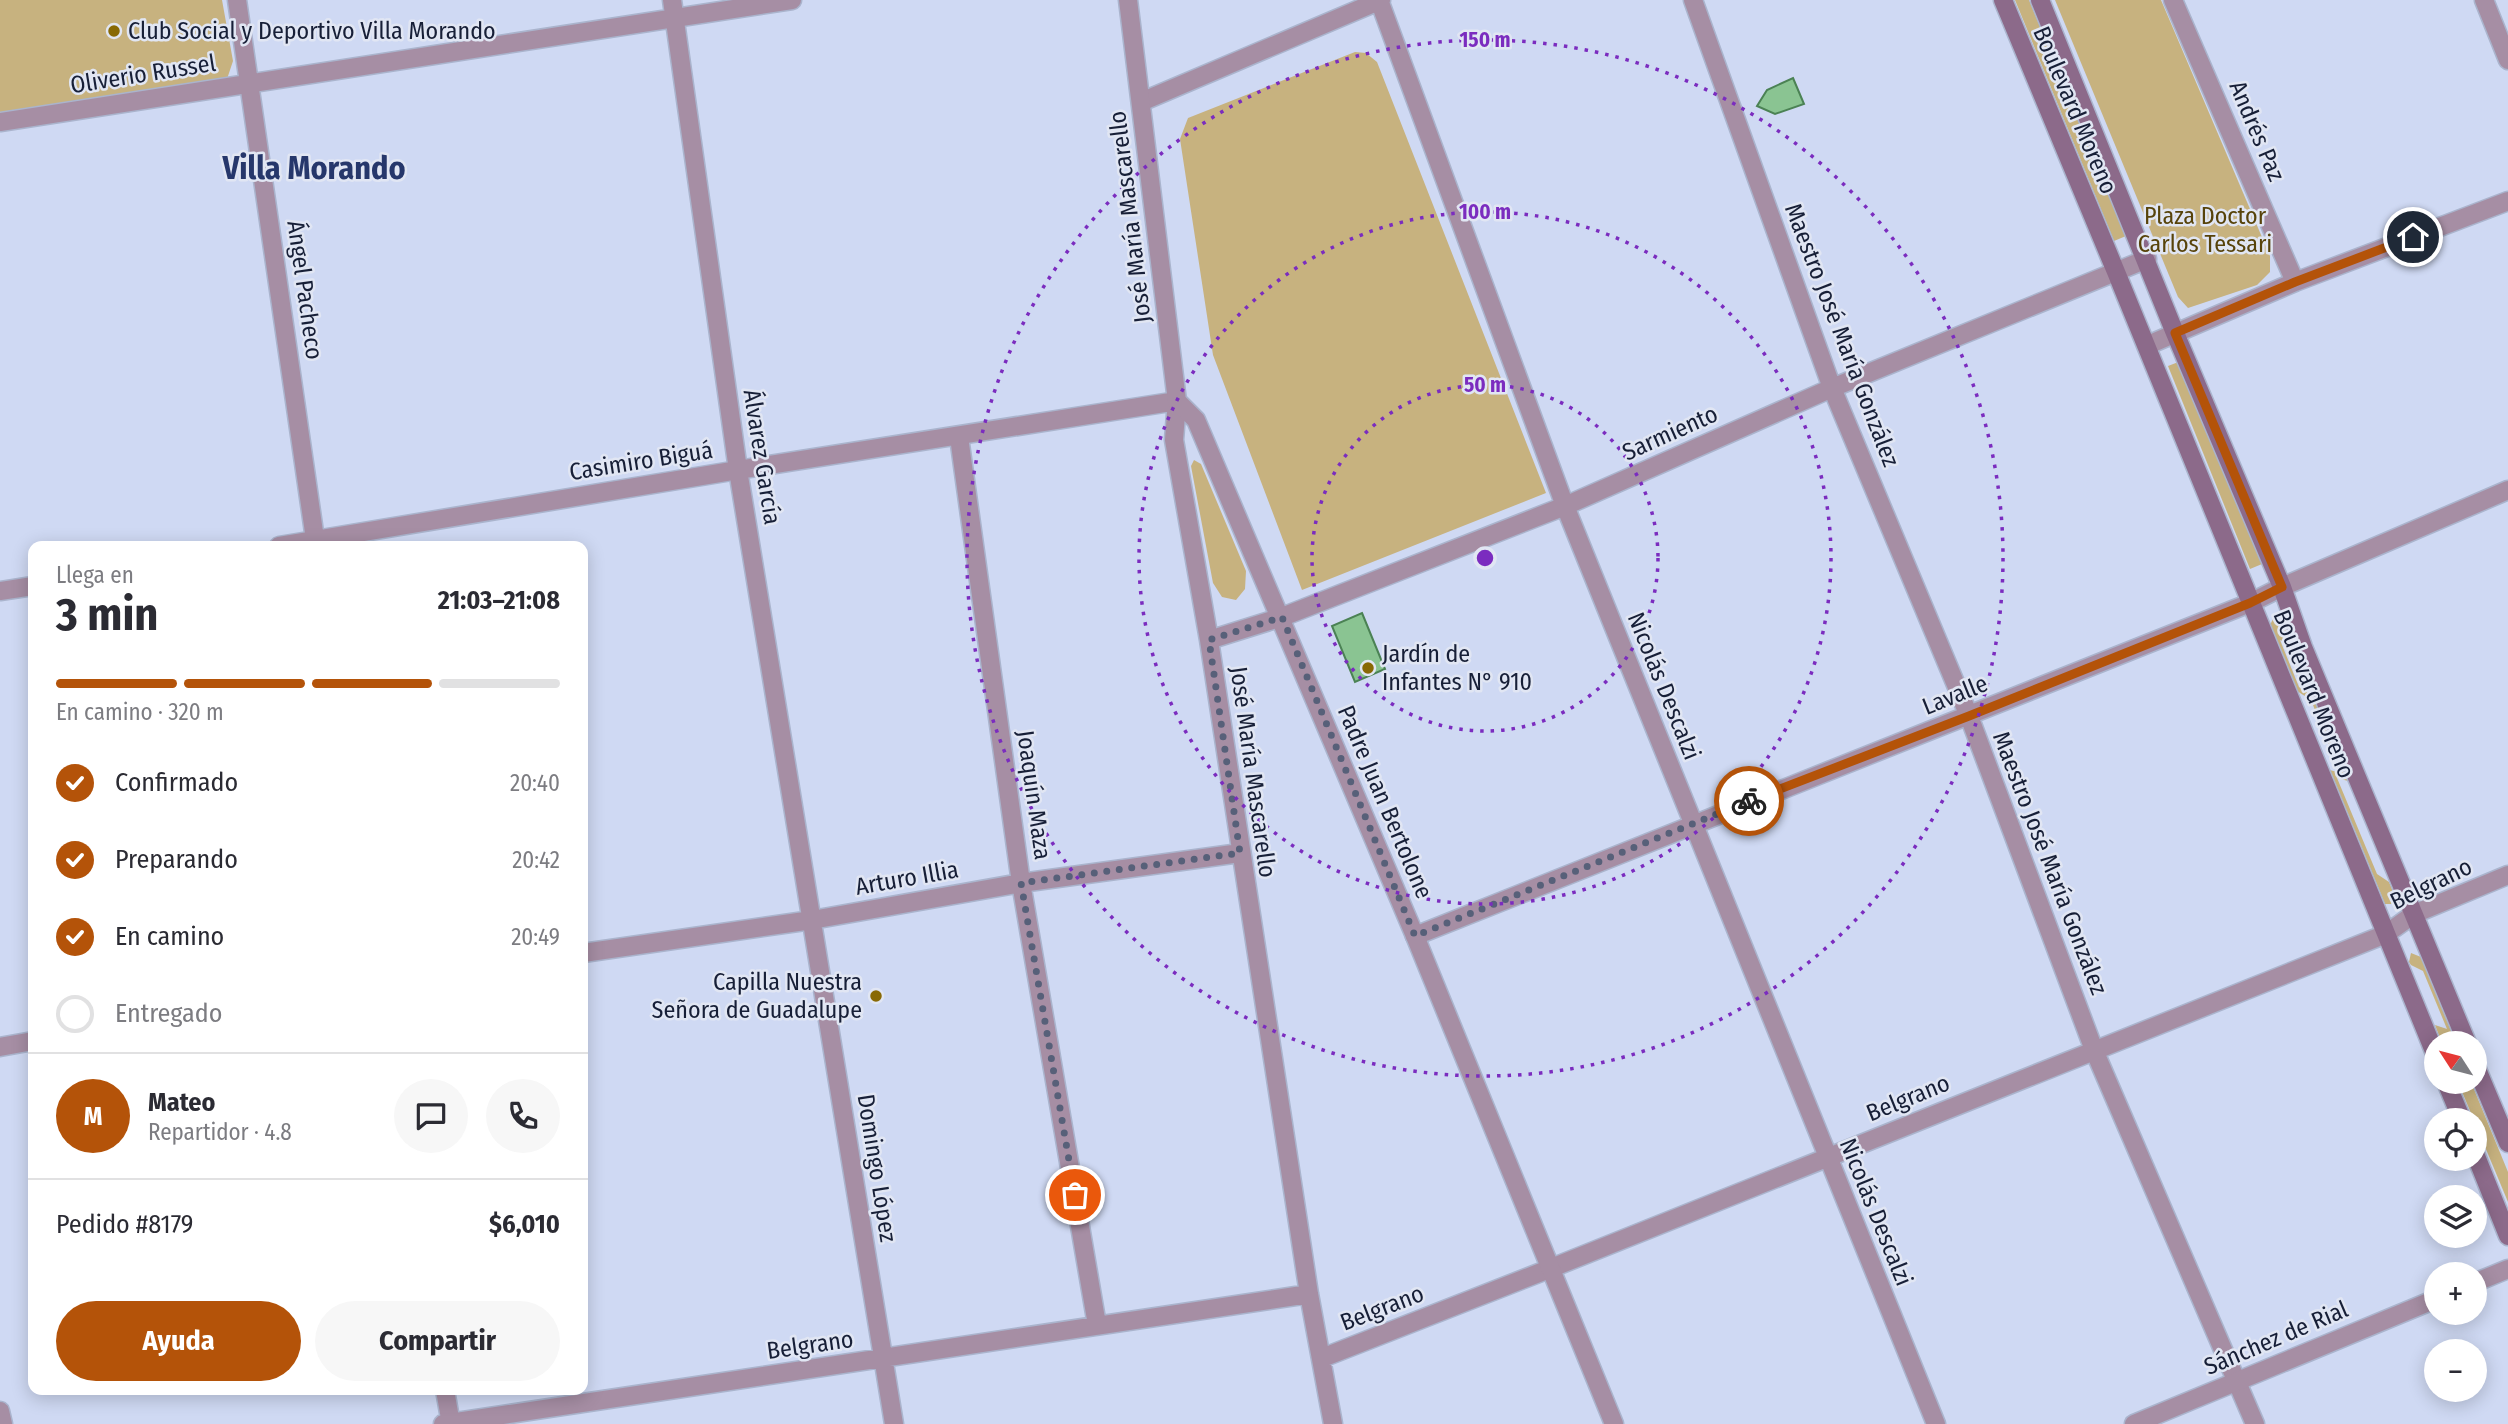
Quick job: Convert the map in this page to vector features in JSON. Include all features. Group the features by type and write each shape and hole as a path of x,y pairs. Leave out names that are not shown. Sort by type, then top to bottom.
{"main road":[{"name":"Boulevard Moreno","path":"2003,0 2148,345 2250,603 2426,1031"},
{"name":"Boulevard Moreno","path":"2040,0 2462,1031"},
{"path":"2487,1093 2508,1143"},
{"path":"2482,1171 2508,1236"}],"street":[{"name":"Ángel Pacheco","path":"237,0 315,541"},
{"name":"Álvarez García","path":"672,0 738,470 813,920"},
{"name":"Oliverio Russel","path":"0,122 792,0"},
{"name":"José María Mascarello","path":"1128,0 1177,401 1174,440 1209,640 1309,1294 1333,1424"},
{"path":"1141,102 1380,0"},
{"name":"Nicolás Descalzi","path":"1380,0 1565,506 1936,1424"},
{"name":"Maestro José María González","path":"1693,0 1832,388 1969,716 2094,1050 2255,1424"},
{"name":"Andrés Paz","path":"2173,0 2295,282"},
{"path":"2484,0 2508,60"},
{"path":"2148,345 2295,282 2508,201"},
{"name":"Sarmiento","path":"1209,640 1282,617 1565,506 1832,388 2147,259"},
{"name":"Casimiro Biguá","path":"327,541 738,470 1177,401"},
{"name":"Padre Juan Bertolone","path":"1177,401 1196,420 1282,617 1614,1424"},
{"name":"Joaquín Maza","path":"959,437 1021,883 1097,1325"},
{"name":"Lavalle","path":"1415,936 2250,603 2508,490"},
{"path":"0,591 28,587"},
{"name":"Arturo Illia","path":"588,952 813,920 1021,883 1240,853"},
{"name":"Belgrano","path":"1322,1357 2386,934 2414,914 2508,874"},
{"name":"Domingo López","path":"813,920 894,1424"},
{"path":"0,1047 28,1042"},
{"path":"2487,1278 2508,1269"},
{"name":"Belgrano","path":"448,1424 1309,1294"},
{"name":"Sánchez de Rial","path":"2134,1424 2424,1303"},
{"path":"445,1395 448,1424"},
{"path":"0,1411 3,1424"}],"green space":[{"name":"Club Social y Deportivo Villa Morando","path":"0,0 222,0 233,61 227,79 0,118"},
{"path":"2015,0 2029,0 2126,236 2114,241"},
{"name":"Plaza Doctor Carlos Tessari","path":"2055,0 2161,0 2270,256 2270,272 2257,285 2188,308 2178,297"},
{"path":"1355,52 1366,53 1377,62 1546,493 1302,590 1213,355 1180,139 1188,118"},
{"path":"2181,361 2262,564 2250,569 2168,366"},
{"path":"1194,460 1201,464 1246,571 1245,589 1236,600 1222,597 1213,583 1191,466"},
{"path":"2274,617 2282,620 2292,646 2280,640 2299,687 2313,696 2348,781 2337,778 2377,874 2389,882 2396,899 2391,904 2385,904 2330,770 2340,773 2311,700 2297,691 2270,625"},
{"path":"2411,953 2421,957 2451,1031 2437,1031 2435,1025 2447,1029 2423,971 2409,962"},
{"path":"2463,1094 2476,1094 2482,1108 2469,1108"},
{"path":"2487,1121 2508,1172 2508,1202 2487,1152"}],"building":[{"path":"1793,78 1804,104 1775,114 1757,106 1767,90"},
{"name":"Jardín de Infantes N° 910","path":"1362,613 1385,669 1355,682 1332,626"}],"way so far":[{"path":"1075,1195 1021,883 1240,853 1209,640 1282,617 1415,936 1749,801"}],"place":[{"name":"Club Social y Deportivo Villa Morando","path":"114,31"},
{"name":"Jardín de Infantes N° 910","path":"1368,668"},
{"name":"Capilla Nuestra Señora de Guadalupe","path":"876,996"}],"district":[{"name":"Villa Morando","path":"314,168"}],"route":[{"path":"1749,801 2020,696 2250,603 2282,587 2175,333 2295,282 2413,237"}]}
